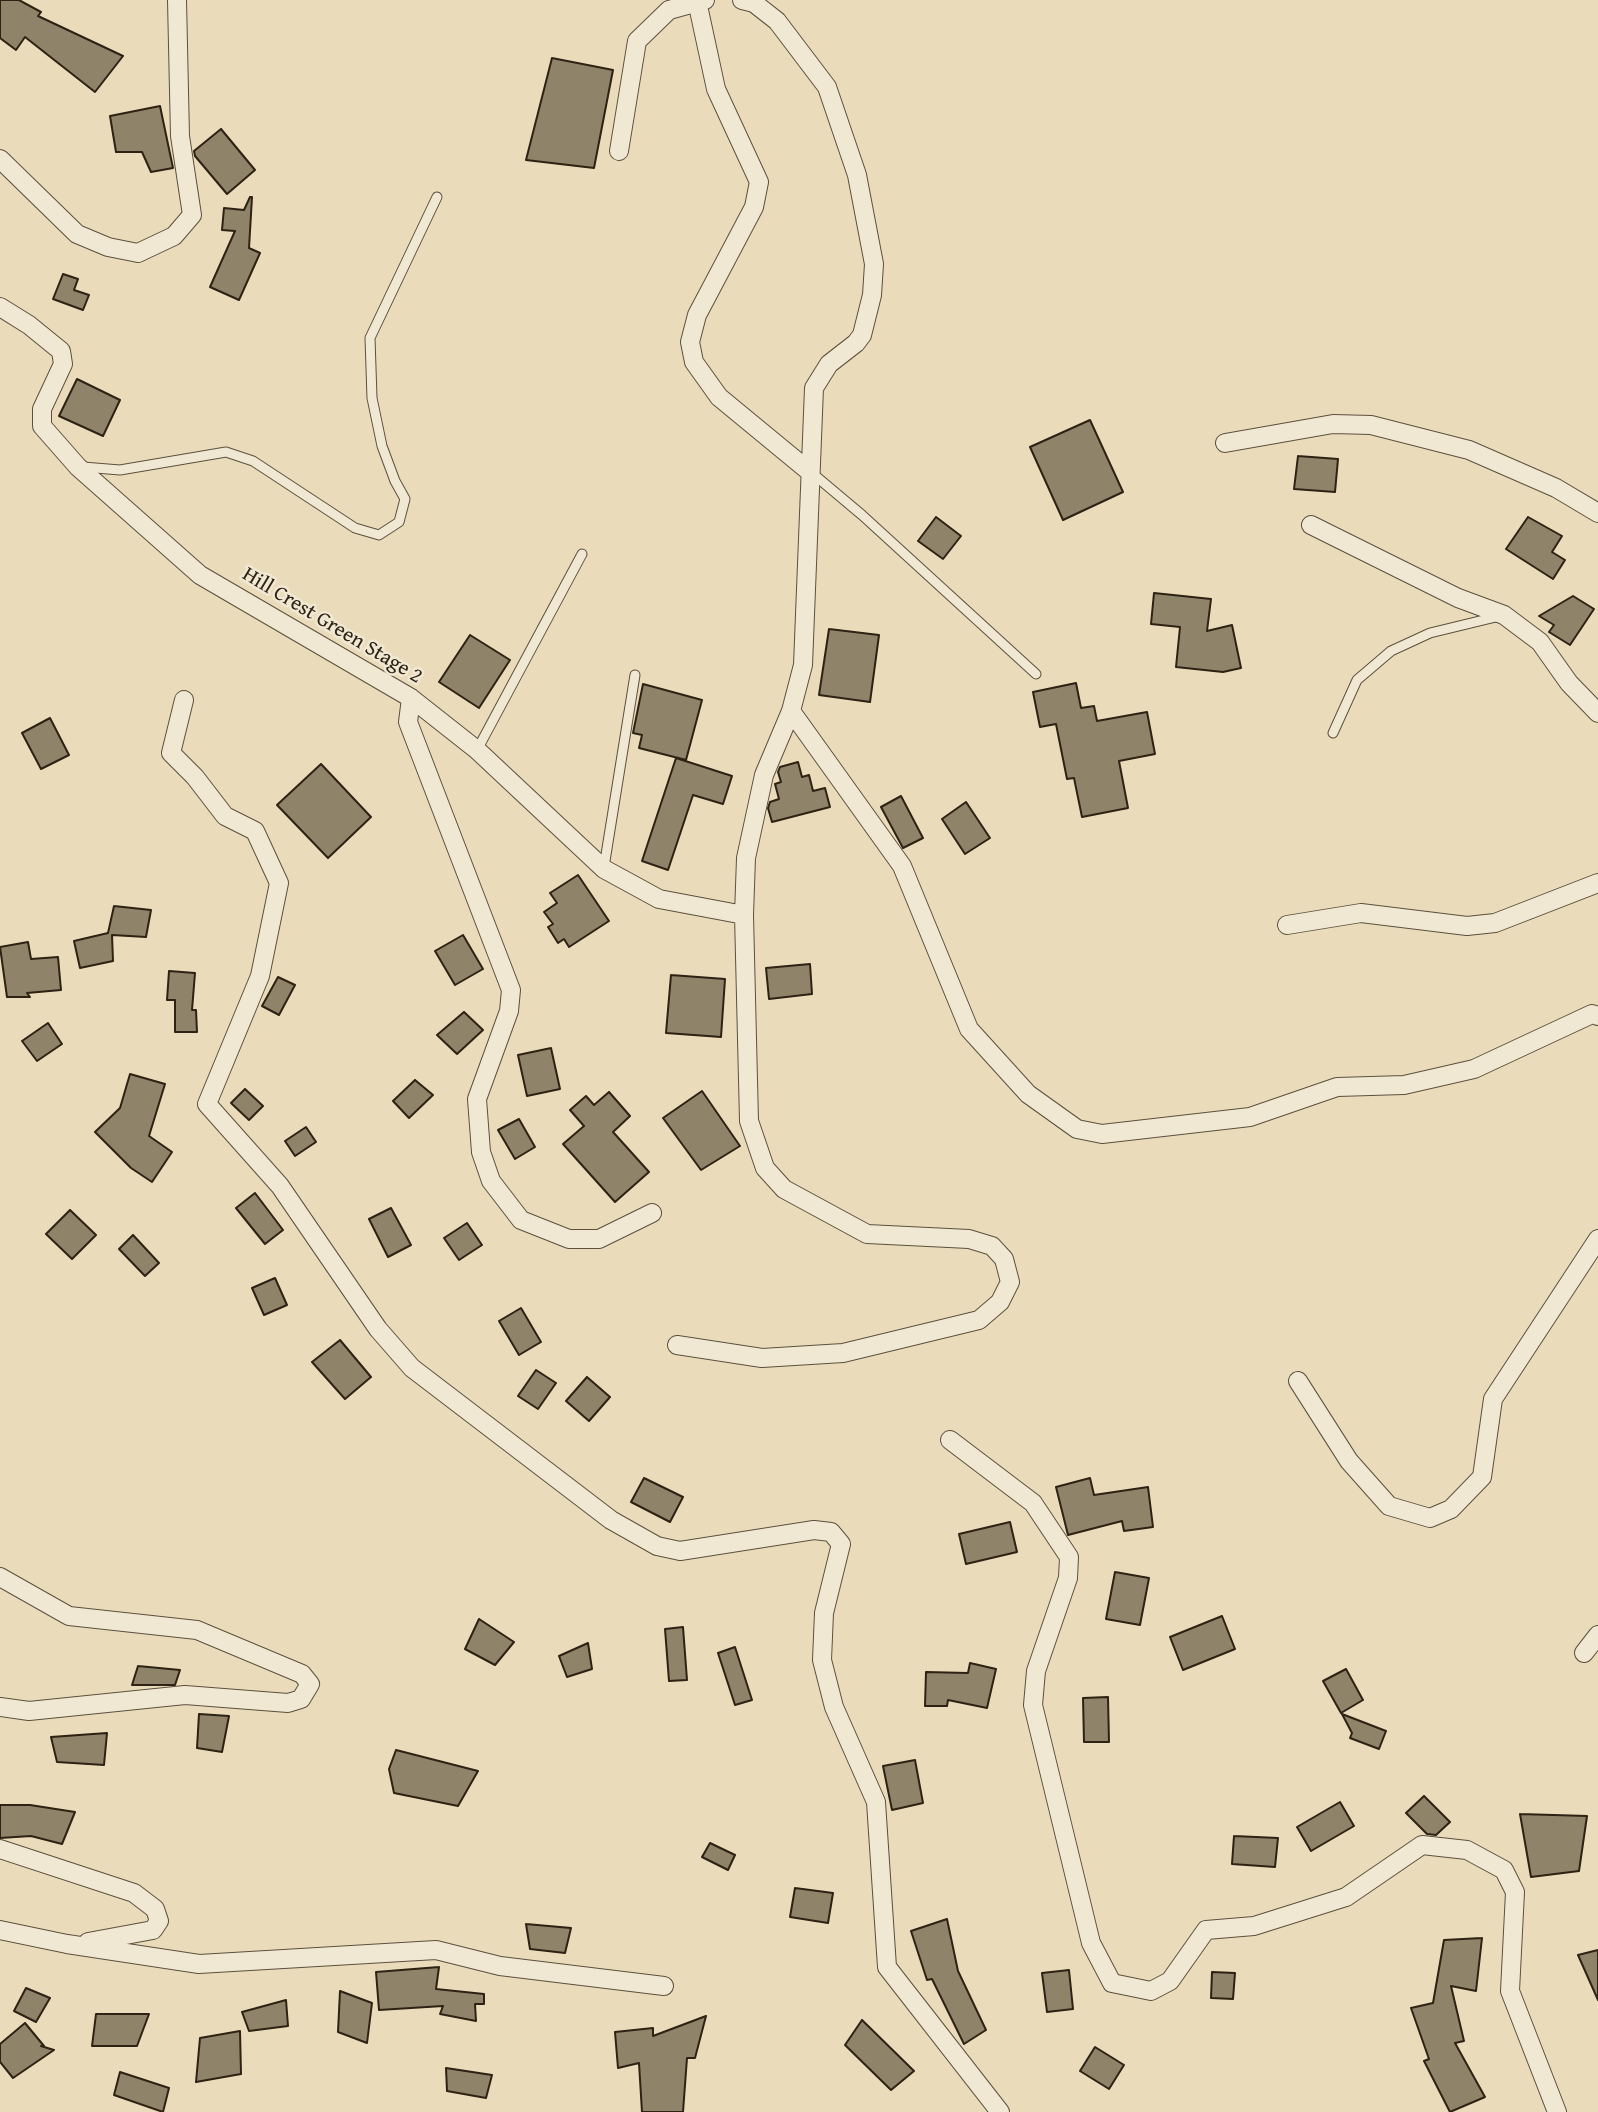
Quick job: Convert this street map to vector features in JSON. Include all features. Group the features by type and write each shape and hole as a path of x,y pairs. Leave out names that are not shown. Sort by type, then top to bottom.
{"street":[{"path":"0,159 77,234 108,247 138,253 174,236 192,215 180,136 177,0"},
{"path":"677,1345 762,1358 844,1353 979,1320 1000,1302 1010,1282 1004,1259 992,1247 969,1239 867,1234 784,1189 765,1168 749,1121 744,915 746,858 762,787 791,711 803,665 814,388 830,364 856,344 862,335 872,295 874,264 857,175 827,88 777,21 754,3 742,0"},
{"path":"620,151 637,41 668,10 701,1 716,89 759,182 754,207 697,315 690,342 694,362 719,397 810,472"},
{"name":"Hill Crest Green Stage 2","path":"0,307 29,325 61,351 63,364 42,410 42,426 78,467 200,575 411,698 477,750 604,869 660,900 744,915"},
{"path":"1225,443 1333,425 1371,425 1469,450 1556,488 1598,513"},
{"path":"1311,525 1458,598 1504,615 1540,642 1569,683 1598,713"},
{"path":"411,698 408,722 511,990 509,1012 477,1099 481,1152 491,1181 521,1220 569,1239 598,1239 652,1213"},
{"path":"184,700 170,753 195,776 225,816 255,831 279,883 260,976 207,1104 280,1186 378,1329 412,1368 611,1520 657,1546 680,1551 814,1530 831,1532 841,1544 824,1613 821,1660 834,1707 876,1802 887,1968 1000,2112"},
{"path":"791,711 902,866 969,1029 1028,1094 1077,1129 1102,1134 1250,1117 1337,1087 1404,1085 1474,1069 1592,1014 1598,1016"},
{"path":"1287,925 1361,913 1467,926 1495,922 1598,883"},
{"path":"1298,1381 1349,1461 1390,1506 1430,1518 1451,1509 1482,1477 1493,1398 1598,1239"},
{"path":"950,1440 1033,1503 1069,1557 1068,1577 1036,1671 1033,1705 1091,1943 1112,1983 1151,1991 1170,1981 1206,1930 1254,1926 1346,1897 1422,1845 1467,1850 1504,1870 1515,1892 1510,1991 1557,2112"},
{"path":"0,1577 69,1616 197,1630 302,1674 310,1684 301,1699 288,1703 185,1695 29,1711 0,1707"},
{"path":"1584,1653 1598,1635"},
{"path":"0,1849 134,1893 155,1909 159,1921 153,1930 67,1944"},
{"path":"0,1930 67,1944 199,1964 436,1950 500,1966 664,1986"}],"lane":[{"path":"78,467 120,470 226,452 253,461 355,528 379,535 400,522 405,499 382,446 372,398 370,338 437,197"},
{"path":"810,472 862,515 1036,674"},
{"path":"477,750 582,554"},
{"path":"1332,733 1357,680 1391,651 1430,633 1504,615"},
{"path":"604,869 635,675"}],"building":[{"path":"0,0 19,0 41,12 38,16 123,56 95,92 25,37 16,50 0,38"},
{"path":"552,58 613,70 594,168 526,160"},
{"path":"160,106 173,168 151,172 142,152 116,152 110,116"},
{"path":"221,129 255,170 227,194 195,156 194,151"},
{"path":"250,197 249,248 260,253 239,300 210,287 235,231 222,230 224,208 244,210"},
{"path":"63,274 78,279 74,290 89,295 83,310 53,299"},
{"path":"77,379 120,400 103,436 59,416"},
{"path":"1090,420 1123,492 1063,520 1030,447"},
{"path":"1298,456 1338,459 1335,492 1294,489"},
{"path":"936,517 961,536 943,559 918,541"},
{"path":"1528,517 1562,536 1552,552 1565,560 1553,579 1506,549"},
{"path":"1154,593 1211,599 1207,631 1232,625 1241,668 1223,672 1176,667 1180,627 1151,624"},
{"path":"1573,596 1594,609 1570,645 1549,632 1554,625 1539,616"},
{"path":"829,629 879,635 870,702 819,695"},
{"path":"470,635 510,660 479,708 439,682"},
{"path":"1076,683 1081,708 1094,706 1097,721 1147,712 1155,754 1119,761 1128,808 1082,817 1074,778 1067,779 1056,724 1040,727 1033,692"},
{"path":"643,684 702,700 686,760 639,748 642,735 633,733"},
{"path":"50,718 69,755 41,769 22,733"},
{"path":"676,758 732,776 723,804 693,795 668,870 642,861"},
{"path":"798,762 802,777 809,775 813,791 825,788 830,807 772,822 768,808 770,802 779,799 775,784 781,782 778,772 780,767"},
{"path":"321,764 371,817 328,858 277,805"},
{"path":"901,796 923,838 903,848 881,807"},
{"path":"966,802 990,838 965,854 942,819"},
{"path":"578,875 609,921 569,947 564,939 558,943 548,927 553,924 544,912 557,903 550,893"},
{"path":"114,906 151,910 146,937 112,935 113,961 80,968 74,941 108,933"},
{"path":"463,935 483,969 455,985 435,951"},
{"path":"28,942 31,959 58,957 61,990 27,993 30,997 7,997 0,947"},
{"path":"810,964 812,994 769,999 766,968"},
{"path":"169,971 195,973 192,1010 196,1010 197,1032 175,1032 175,1000 167,1000"},
{"path":"671,975 725,979 721,1037 666,1033"},
{"path":"278,977 295,985 279,1015 262,1006"},
{"path":"464,1012 483,1030 457,1054 437,1035"},
{"path":"48,1023 62,1044 37,1061 22,1041"},
{"path":"551,1048 560,1089 527,1096 518,1055"},
{"path":"130,1074 165,1084 149,1136 172,1152 152,1182 131,1168 95,1132 120,1108"},
{"path":"415,1080 433,1095 409,1118 393,1101"},
{"path":"245,1089 263,1106 249,1120 231,1103"},
{"path":"702,1091 740,1146 701,1170 663,1118"},
{"path":"609,1092 630,1116 613,1132 649,1172 615,1202 563,1144 584,1126 570,1110 586,1096 594,1105"},
{"path":"519,1119 535,1147 515,1159 498,1130"},
{"path":"306,1127 316,1142 295,1156 285,1141"},
{"path":"255,1193 283,1230 265,1244 236,1208"},
{"path":"391,1208 411,1245 388,1257 369,1219"},
{"path":"70,1210 96,1235 72,1259 46,1234"},
{"path":"467,1223 482,1245 459,1260 444,1238"},
{"path":"133,1235 159,1263 145,1276 119,1249"},
{"path":"275,1278 287,1305 264,1315 252,1288"},
{"path":"521,1308 541,1342 519,1355 499,1321"},
{"path":"340,1340 371,1377 345,1399 312,1362"},
{"path":"536,1370 556,1383 538,1409 518,1396"},
{"path":"587,1377 610,1397 589,1421 566,1401"},
{"path":"644,1478 683,1497 670,1522 631,1502"},
{"path":"1090,1478 1094,1495 1148,1487 1153,1527 1124,1531 1122,1521 1068,1535 1056,1487"},
{"path":"1010,1522 1017,1552 966,1564 959,1534"},
{"path":"1115,1572 1149,1578 1140,1625 1106,1619"},
{"path":"1222,1616 1235,1649 1183,1670 1170,1637"},
{"path":"479,1619 514,1642 495,1665 465,1649"},
{"path":"683,1627 687,1680 669,1681 665,1629"},
{"path":"588,1643 592,1669 567,1677 559,1656"},
{"path":"735,1647 752,1700 735,1705 718,1653"},
{"path":"970,1663 996,1669 987,1708 948,1700 947,1706 925,1706 926,1672 968,1673"},
{"path":"138,1666 180,1670 175,1685 132,1685"},
{"path":"1346,1669 1363,1700 1341,1713 1323,1681"},
{"path":"1108,1697 1109,1742 1084,1742 1083,1698"},
{"path":"199,1714 229,1716 222,1752 197,1748"},
{"path":"1342,1714 1386,1731 1379,1749 1350,1738 1352,1733"},
{"path":"107,1733 104,1765 57,1762 51,1737"},
{"path":"396,1750 478,1771 458,1806 394,1793 389,1769"},
{"path":"915,1760 923,1803 892,1810 883,1766"},
{"path":"1424,1796 1450,1822 1436,1835 1427,1834 1406,1813"},
{"path":"1340,1802 1354,1826 1311,1851 1297,1827"},
{"path":"0,1805 30,1805 75,1812 62,1844 31,1836 0,1838"},
{"path":"1520,1814 1587,1816 1579,1871 1531,1877"},
{"path":"1234,1836 1278,1838 1275,1867 1232,1864"},
{"path":"710,1843 735,1855 728,1870 702,1857"},
{"path":"795,1888 833,1893 828,1923 790,1917"},
{"path":"947,1919 958,1971 986,2030 964,2044 932,1979 927,1980 911,1931"},
{"path":"526,1924 571,1928 565,1953 530,1949"},
{"path":"1482,1938 1476,1991 1451,1986 1464,2041 1455,2043 1485,2097 1450,2112 1424,2061 1429,2059 1411,2008 1433,2003 1444,1940"},
{"path":"1598,1950 1598,2000 1578,1955"},
{"path":"439,1967 436,1989 484,1994 484,2004 475,2004 476,2021 440,2014 443,2006 379,2010 376,1972"},
{"path":"1069,1970 1073,2009 1047,2012 1042,1973"},
{"path":"1212,1972 1235,1973 1233,1999 1211,1998"},
{"path":"26,1988 50,1998 36,2022 14,2011"},
{"path":"340,1991 372,2003 367,2043 338,2032"},
{"path":"286,2000 288,2026 249,2031 242,2012"},
{"path":"96,2014 149,2014 137,2046 92,2046"},
{"path":"706,2016 695,2058 687,2058 683,2112 642,2112 639,2063 618,2068 615,2032 653,2028 653,2036"},
{"path":"862,2020 914,2071 891,2090 845,2045"},
{"path":"25,2023 44,2046 41,2046 54,2050 13,2078 0,2062 0,2044"},
{"path":"240,2031 241,2074 196,2082 200,2038"},
{"path":"1095,2047 1124,2065 1109,2089 1080,2071"},
{"path":"446,2068 492,2075 486,2098 447,2091"},
{"path":"120,2072 169,2088 163,2112 114,2095"}]}
